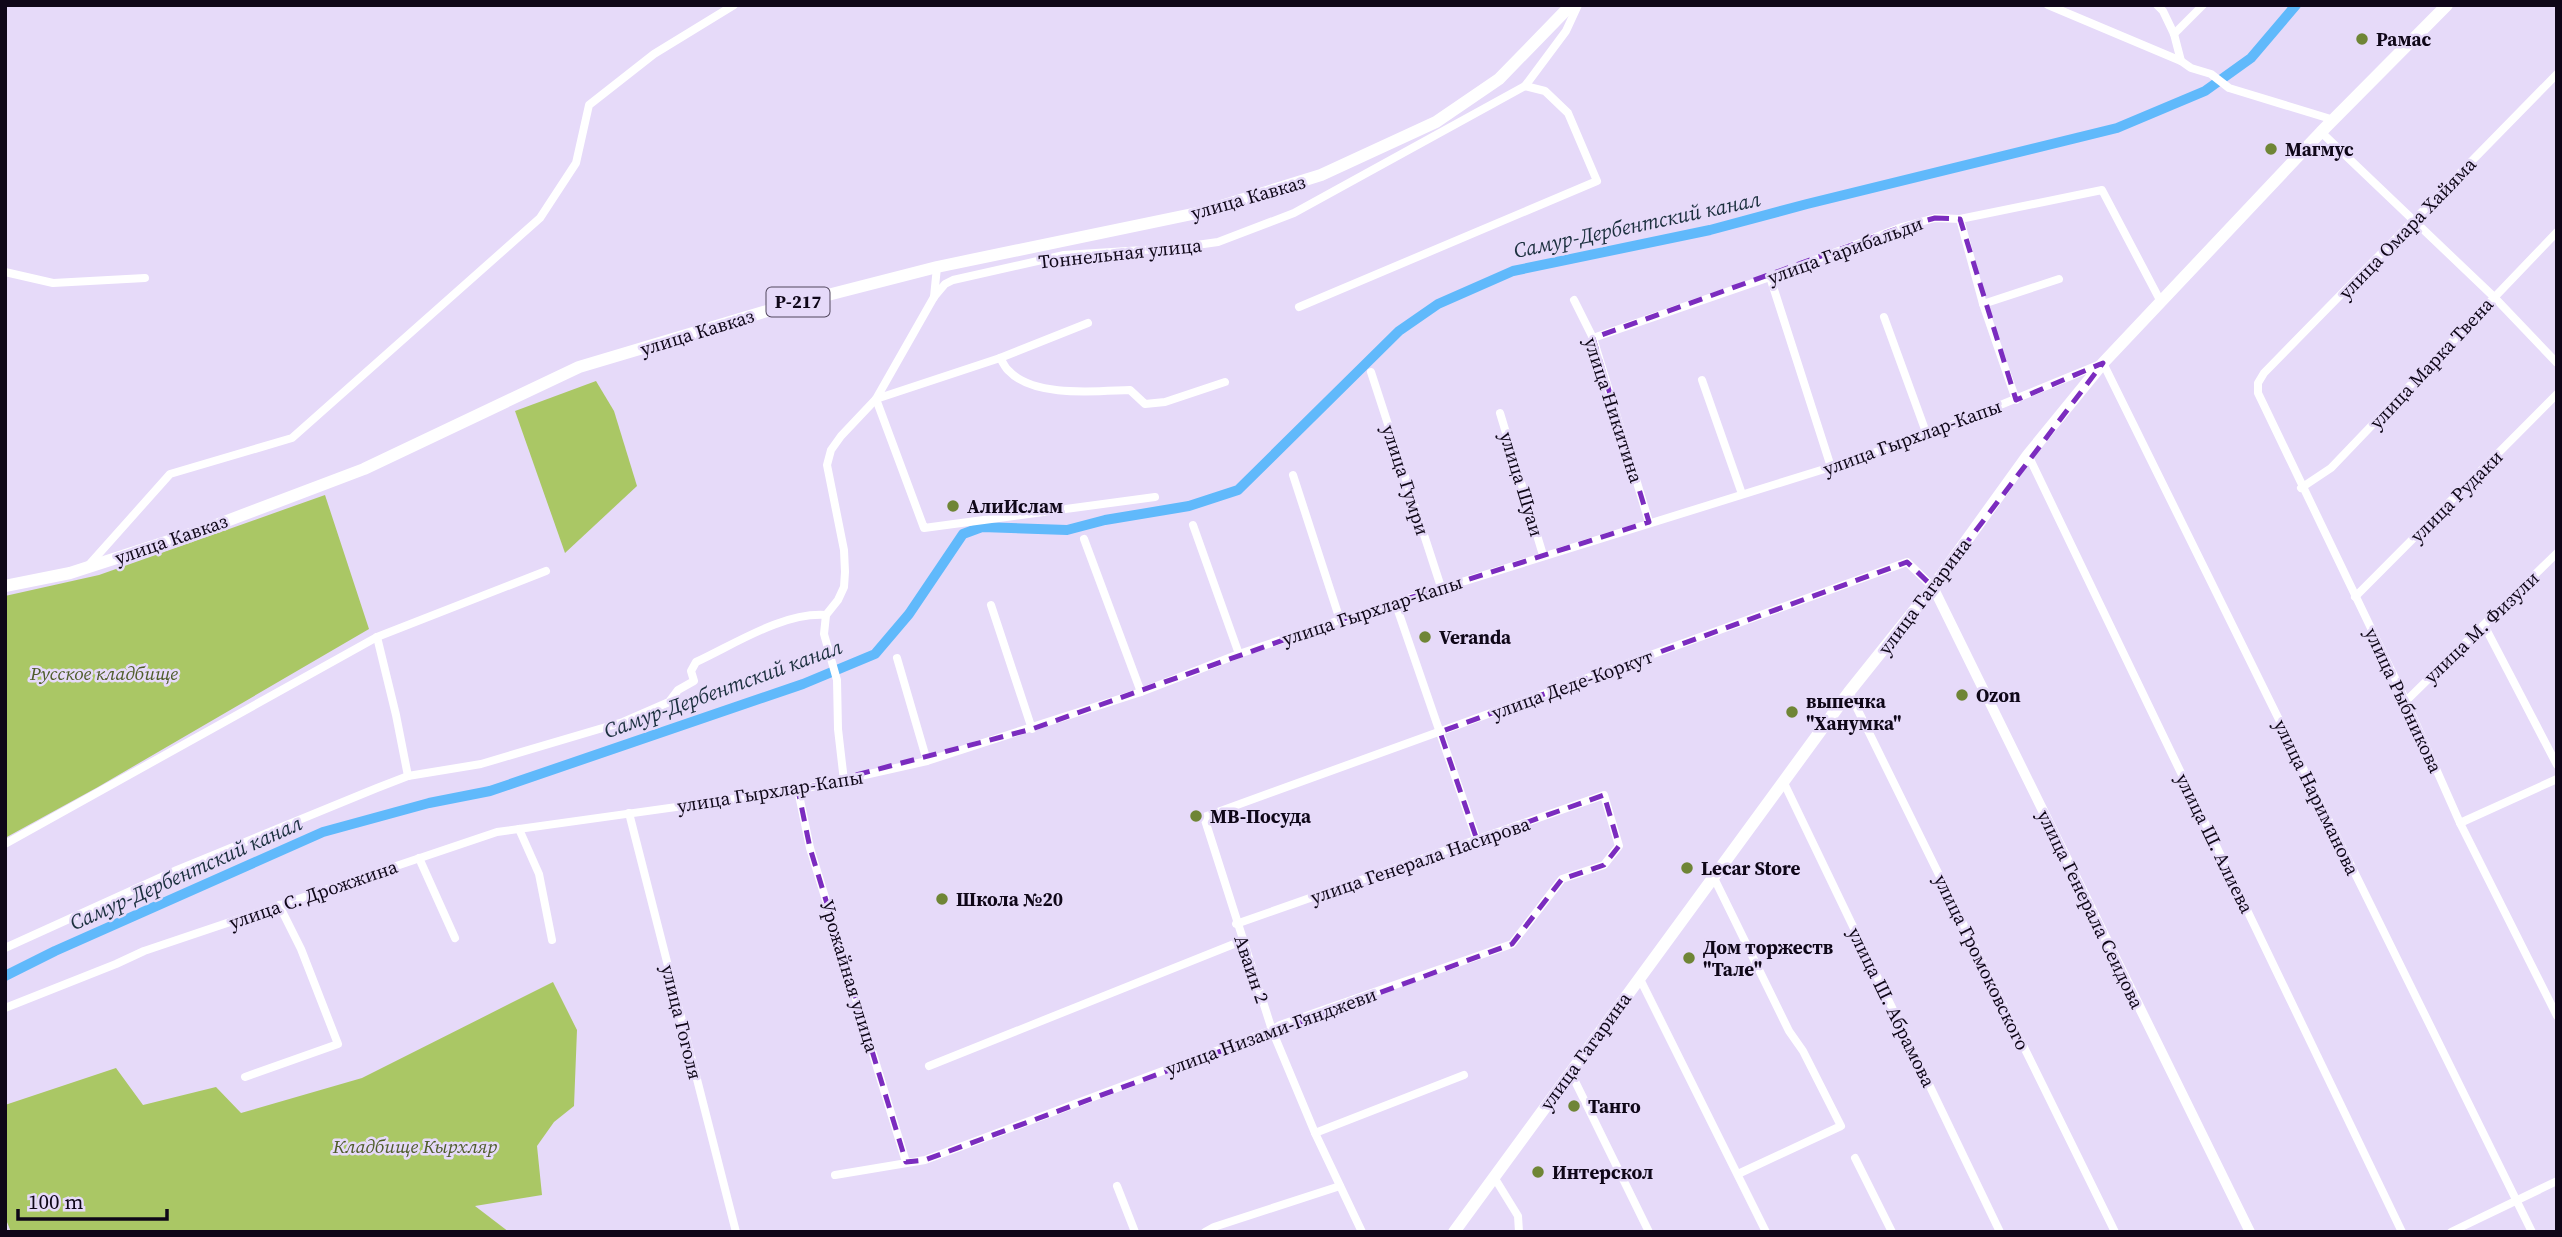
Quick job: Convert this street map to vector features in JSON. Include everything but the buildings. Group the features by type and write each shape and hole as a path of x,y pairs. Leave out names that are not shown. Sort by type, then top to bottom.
{"main road":[{"name":"улица Кавказ","path":"5,586 86,568 203,530 364,469 579,368 777,307 936,267 1202,212 1321,176 1436,122 1499,79 1571,5"},
{"name":"улица Гагарина","path":"1454,1232 1639,976 1849,692 1933,587 2028,455 2104,363 2321,132 2447,5"}],"street":[{"path":"86,568 170,474 292,438 540,218 576,163 589,106 654,54 734,5"},
{"path":"1299,307 1597,181 1568,113 1545,90 1525,86 1566,31 1578,5"},
{"path":"2048,5 2181,61 2191,68 2211,74 2229,88 2334,120"},
{"path":"2157,5 2163,11 2174,34 2181,61"},
{"path":"2174,34 2203,5"},
{"name":"улица Омара Хайяма","path":"2258,383 2264,373 2557,74"},
{"name":"Тоннельная улица","path":"876,399 934,297 945,284 953,280 1064,255 1175,248 1219,242 1294,212 1525,86"},
{"path":"2321,132 2494,296 2557,363"},
{"name":"улица Гарибальди","path":"1592,338 1770,277 1902,227 1935,218 1960,219 2102,190 2161,302"},
{"path":"1960,219 1983,304 2015,400"},
{"name":"улица Марка Твена","path":"2301,488 2332,468 2557,232"},
{"path":"934,297 936,267"},
{"path":"5,272 53,283 145,278"},
{"path":"1770,277 1831,467"},
{"path":"1983,304 2059,279"},
{"name":"улица Никитина","path":"1574,300 1592,338 1649,522"},
{"path":"1884,317 1927,435"},
{"path":"844,781 836,680 824,634 826,615 844,587 845,572 844,550 827,465 831,450 876,399 1000,358 1088,323"},
{"path":"1000,358 1010,373 1040,388 1075,392 1130,390 1145,404 1165,402 1225,382"},
{"name":"улица Гырхлар-Капы","path":"629,813 798,790 844,781 927,761 1032,729 1340,620 1927,435 2104,363"},
{"name":"улица Нариманова","path":"2104,363 2532,1232"},
{"name":"улица Гумри","path":"1371,372 1441,587"},
{"path":"1702,380 1742,494"},
{"name":"улица Рыбникова","path":"2258,383 2258,393 2301,488 2406,701 2460,823 2557,1016"},
{"name":"улица Рудаки","path":"2355,597 2557,394"},
{"path":"876,399 924,528 1155,497"},
{"name":"улица Шуаи","path":"1500,413 1543,555"},
{"name":"улица Ш. Алиева","path":"2028,455 2402,1232"},
{"path":"1293,475 1340,620"},
{"path":"1193,525 1239,654"},
{"path":"1084,539 1141,692"},
{"name":"улица М. Физули","path":"2406,701 2557,554"},
{"name":"улица Деде-Коркут","path":"1204,817 1907,562 1933,587"},
{"path":"5,844 377,637 546,572"},
{"name":"улица Генерала Сеидова","path":"1933,587 2250,1232"},
{"path":"1395,602 1477,840"},
{"path":"990,605 1032,729"},
{"path":"5,948 177,870 408,776 481,764 623,722 672,700 678,690 694,681 691,671 696,662 793,617 826,615"},
{"path":"2484,625 2557,765"},
{"path":"377,637 408,776"},
{"path":"897,658 927,761"},
{"name":"улица Громоковского","path":"1849,692 2115,1232"},
{"path":"2460,823 2557,779"},
{"name":"улица Ш. Абрамова","path":"1784,783 2000,1232"},
{"name":"Урожайная улица","path":"798,790 810,848 906,1161"},
{"name":"улица Генерала Насирова","path":"1236,924 1604,795"},
{"name":"улица Низами-Гянджеви","path":"835,1175 906,1161 925,1160 1280,1025 1511,944 1562,879 1604,865 1619,846 1604,795"},
{"name":"улица С. Дрожжина","path":"5,1008 144,951 497,832 629,813"},
{"name":"улица Гоголя","path":"629,813 736,1232"},
{"name":"Аваин 2","path":"1204,817 1272,1030 1315,1133 1362,1232"},
{"path":"519,829 539,874 552,940"},
{"path":"419,859 456,938"},
{"path":"1714,878 1789,1031 1803,1051 1841,1126 1738,1174"},
{"path":"245,1077 338,1044 301,949 279,905"},
{"path":"929,1066 1244,940"},
{"path":"1639,976 1766,1232"},
{"path":"1570,1071 1649,1232"},
{"path":"1315,1133 1464,1075"},
{"path":"1855,1158 1892,1232"},
{"path":"1494,1177 1518,1216 1519,1232"},
{"path":"2451,1232 2557,1181"},
{"path":"1117,1186 1135,1232"},
{"path":"1205,1232 1340,1186"}],"highlighted area":[{"path":"1935,218 1960,219 2016,400 2103,363 1933,587 1907,562 1440,732 1477,840 1604,795 1619,846 1604,865 1562,879 1512,944 925,1160 906,1162 810,848 798,790 1032,729 1340,620 1649,522 1593,338 1902,227"}],"green space":[{"path":"596,381 614,411 637,486 565,553 515,411"},
{"name":"Русское кладбище","path":"325,495 369,629 5,838 5,596 99,575"},
{"name":"Кладбище Кырхляр","path":"553,982 577,1030 574,1106 554,1122 537,1146 542,1195 475,1206 509,1232 11,1232 5,1217 5,1105 116,1068 143,1105 216,1087 241,1113 362,1078"}],"waterway":[{"name":"Самур-Дербентский канал","path":"5,976 55,951 323,832 429,803 490,791 803,684 875,654 909,614 963,534 982,527 1067,530 1105,520 1189,506 1238,490 1399,331 1438,304 1513,271 1710,230 2117,128 2205,91 2251,58 2296,5"}],"place":[{"name":"Рамас","path":"2362,39"},
{"name":"Магмус","path":"2271,149"},
{"name":"АлиИслам","path":"953,506"},
{"name":"Veranda","path":"1425,637"},
{"name":"Ozon","path":"1962,695"},
{"name":"выпечка \"Ханумка\"","path":"1792,712"},
{"name":"МВ-Посуда","path":"1196,816"},
{"name":"Lecar Store","path":"1687,868"},
{"name":"Школа №20","path":"942,899"},
{"name":"Дом торжеств \"Тале\"","path":"1689,958"},
{"name":"Танго","path":"1574,1106"},
{"name":"Интерскол","path":"1538,1172"}]}
